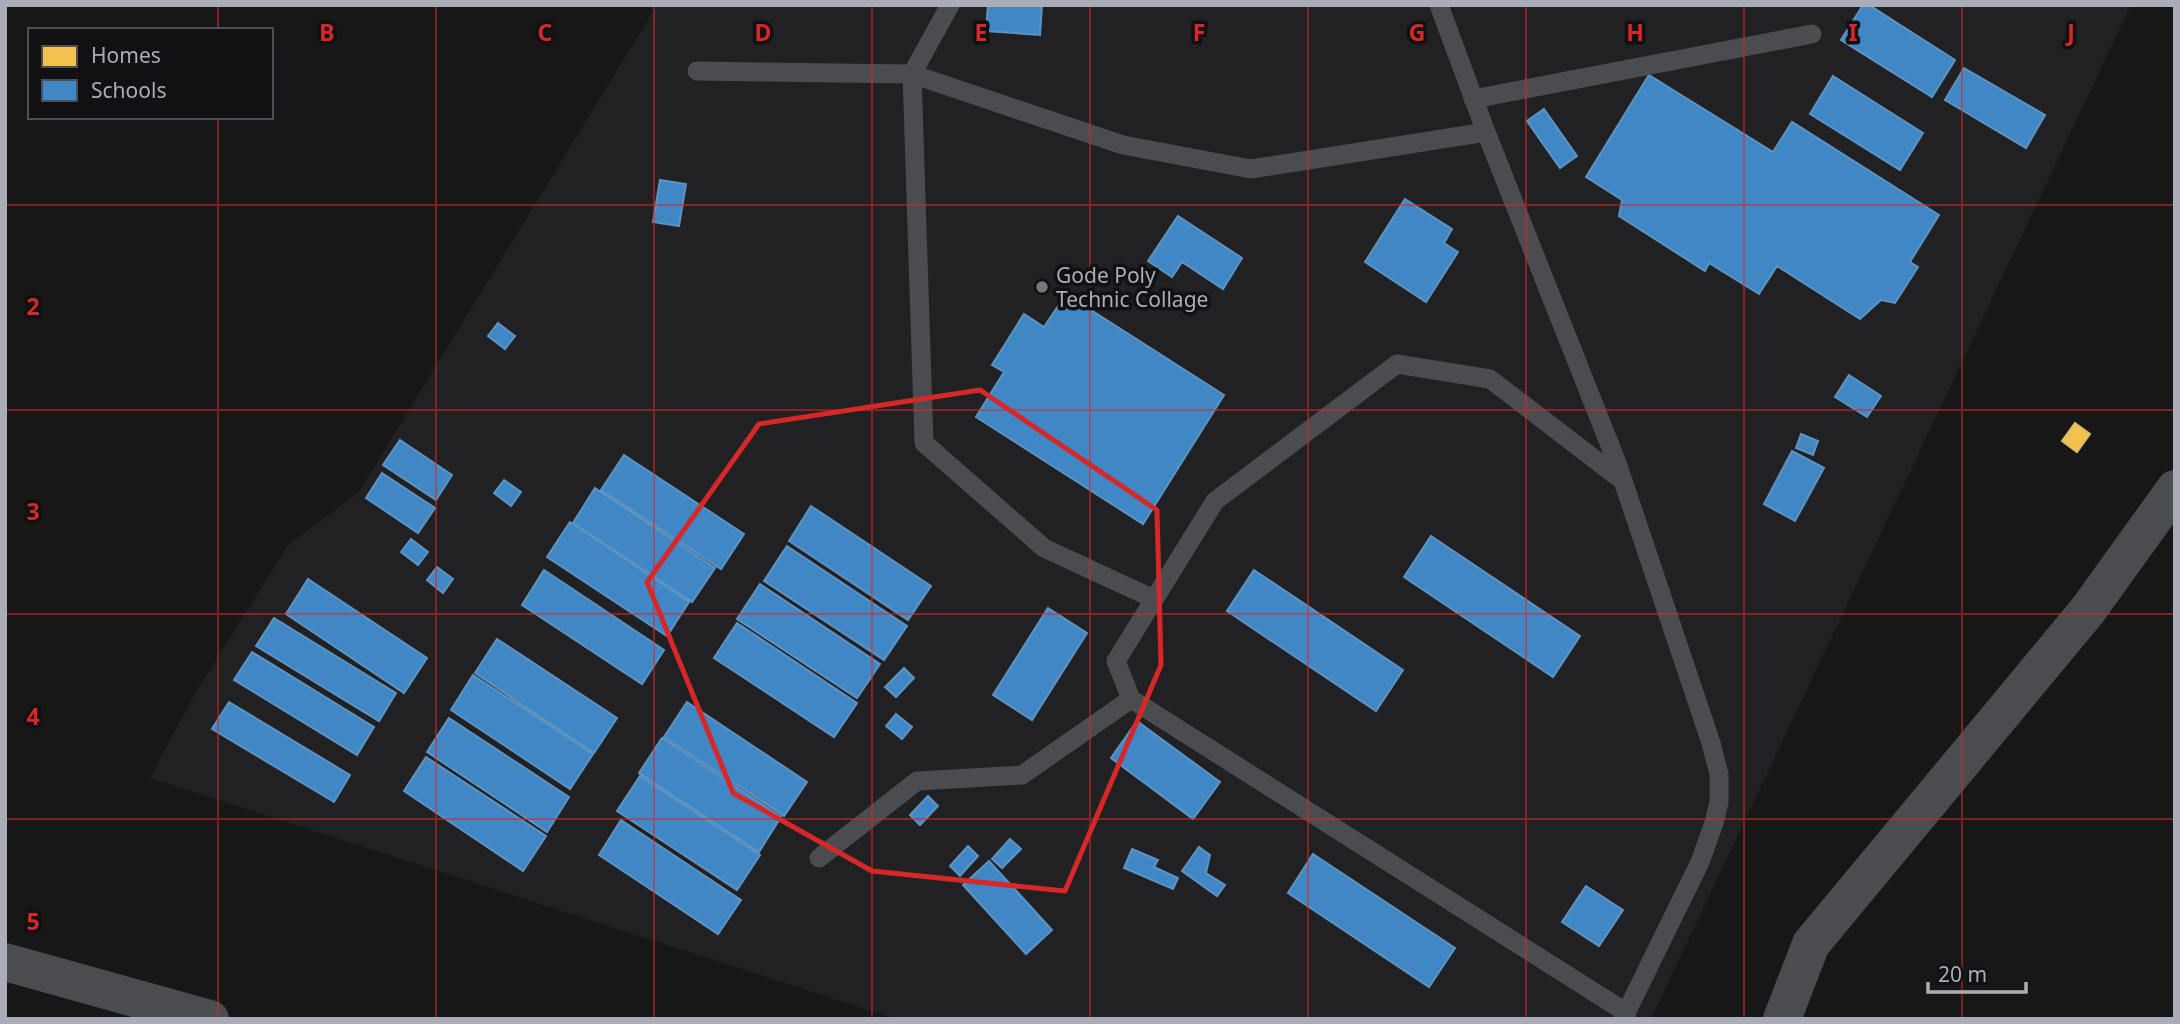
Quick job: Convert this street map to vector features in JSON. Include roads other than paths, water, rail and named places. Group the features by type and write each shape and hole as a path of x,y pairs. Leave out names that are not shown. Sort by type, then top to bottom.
{"street":[{"path":"1782,1019 1811,944 2088,610 2175,489"},
{"path":"5,962 210,1019"}],"lane":[{"path":"950,5 912,74 924,443 1044,548 1154,599"},
{"path":"1439,5 1473,99 1623,481 1711,743 1718,774 1719,802 1700,862 1625,1016 1131,699 1116,660 1215,501 1397,365 1490,379 1623,481"},
{"path":"1473,99 1812,34"},
{"path":"697,71 912,74 1123,145 1251,169 1486,132"},
{"path":"819,858 917,781 1022,775 1131,699"}],"place":[{"name":"Gode Poly Technic Collage","path":"1042,287"}]}
